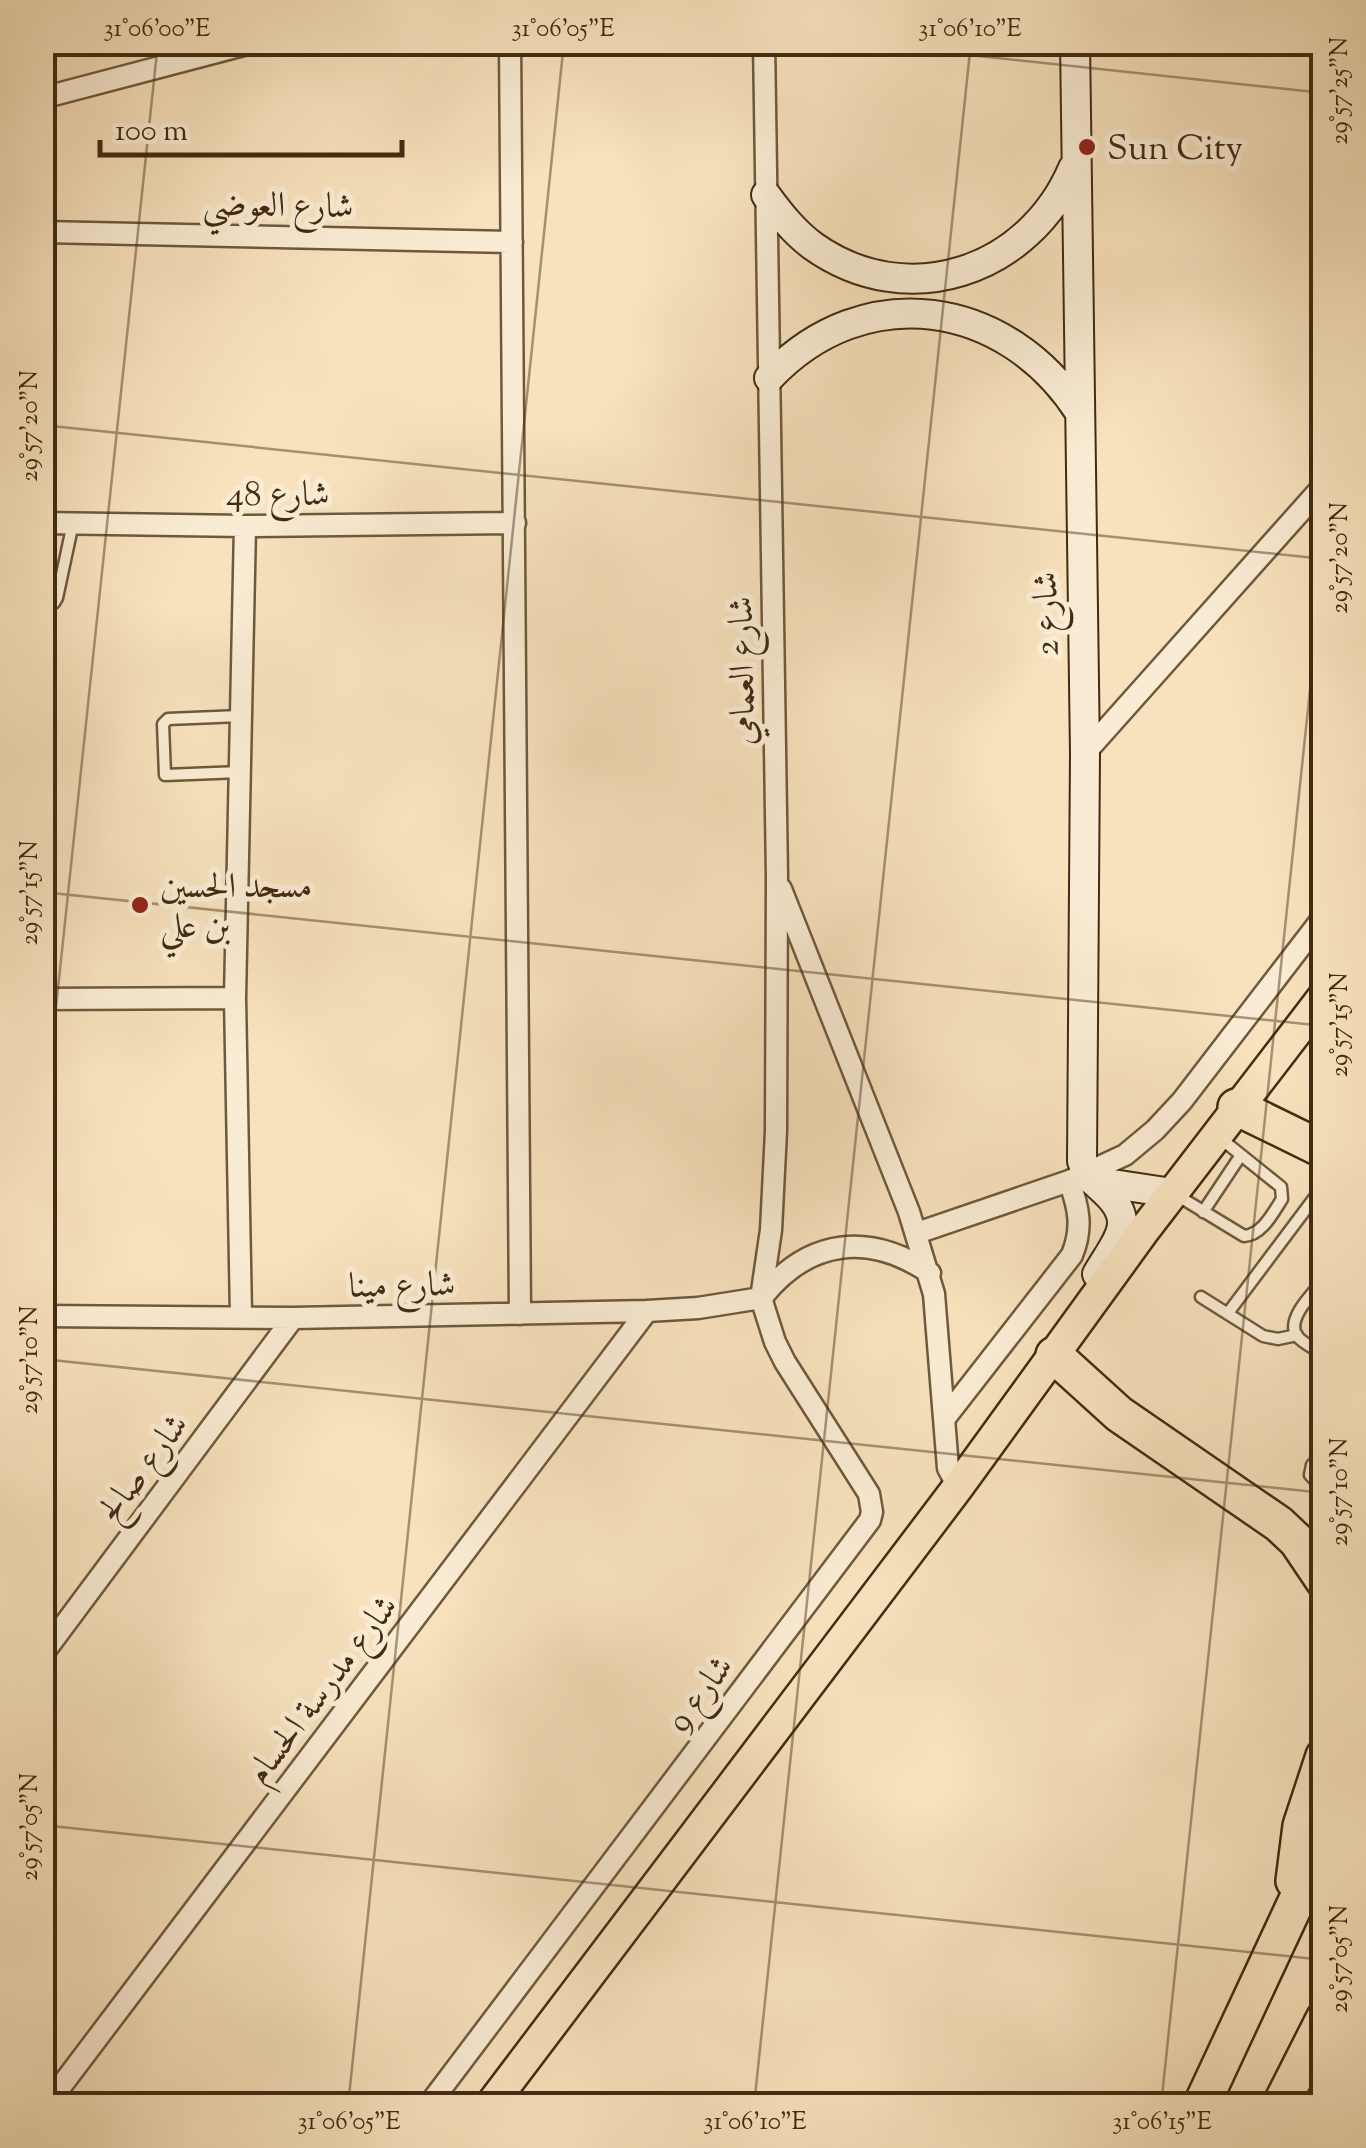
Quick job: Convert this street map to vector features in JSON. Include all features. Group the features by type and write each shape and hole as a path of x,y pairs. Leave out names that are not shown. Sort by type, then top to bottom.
{"highway":[{"path":"1226,1120 1318,1151"},
{"path":"1054,1355 1119,1414 1279,1524 1324,1581"},
{"path":"1294,1909 1299,1839 1324,1756"},
{"path":"1200,2100 1324,1842"},
{"path":"1280,2106 1324,2019"}],"main road":[{"path":"490,2106 958,1487 1226,1120 1324,996"}],"street":[{"path":"42,98 255,42"},
{"path":"510,42 520,1314"},
{"name":"شارع العمامي","path":"761,1298 771,1230 776,1131 777,877 764,42"},
{"name":"شارع 2","path":"1075,42 1085,753 1083,1179"},
{"path":"766,195 799,234 840,262 872,274 906,279 940,277 970,270 1024,239 1063,192 1075,163"},
{"name":"شارع العوضي","path":"42,232 512,242"},
{"path":"769,378 808,342 844,325 882,315 934,315 984,328 1019,347 1049,372 1080,413"},
{"path":"1085,753 1324,485"},
{"name":"شارع 48","path":"42,523 514,523"},
{"path":"241,1316 235,998 245,526"},
{"path":"777,877 930,1272 948,1468 958,1487"},
{"path":"917,1233 1083,1179 1125,1154 1182,1101 1324,916"},
{"path":"42,999 235,998"},
{"path":"1083,1179 1172,1192"},
{"path":"1083,1179 1120,1206 1121,1214 1115,1246 1098,1273 1094,1298"},
{"path":"945,1418 1072,1255 1080,1224 1083,1179"},
{"path":"761,1298 795,1264 839,1247 886,1250 930,1272"},
{"name":"شارع مينا","path":"42,1316 293,1318 648,1311 761,1298"},
{"name":"شارع 9","path":"428,2106 870,1520 868,1494 785,1362 761,1298"},
{"name":"شارع مدرسة الحسام","path":"46,2106 648,1311"},
{"name":"شارع صالح","path":"42,1655 293,1318"}],"lane":[{"path":"42,605 54,603 57,598 73,523"},
{"path":"240,772 166,776 163,724 168,719 241,716"},
{"path":"1172,1192 1203,1212 1222,1216 1244,1236 1256,1233 1280,1202 1284,1195 1282,1187 1253,1171 1226,1120"},
{"path":"1203,1212 1242,1155"},
{"path":"1228,1313 1324,1185"},
{"path":"1296,1335 1294,1323 1298,1313 1324,1280"},
{"path":"1201,1297 1272,1338 1296,1335 1324,1355"},
{"path":"1324,1452 1312,1465 1310,1475 1324,1490"}],"place":[{"name":"Sun City","path":"1087,147"},
{"name":"مسجد الحسين بن علي","path":"140,905"}]}
